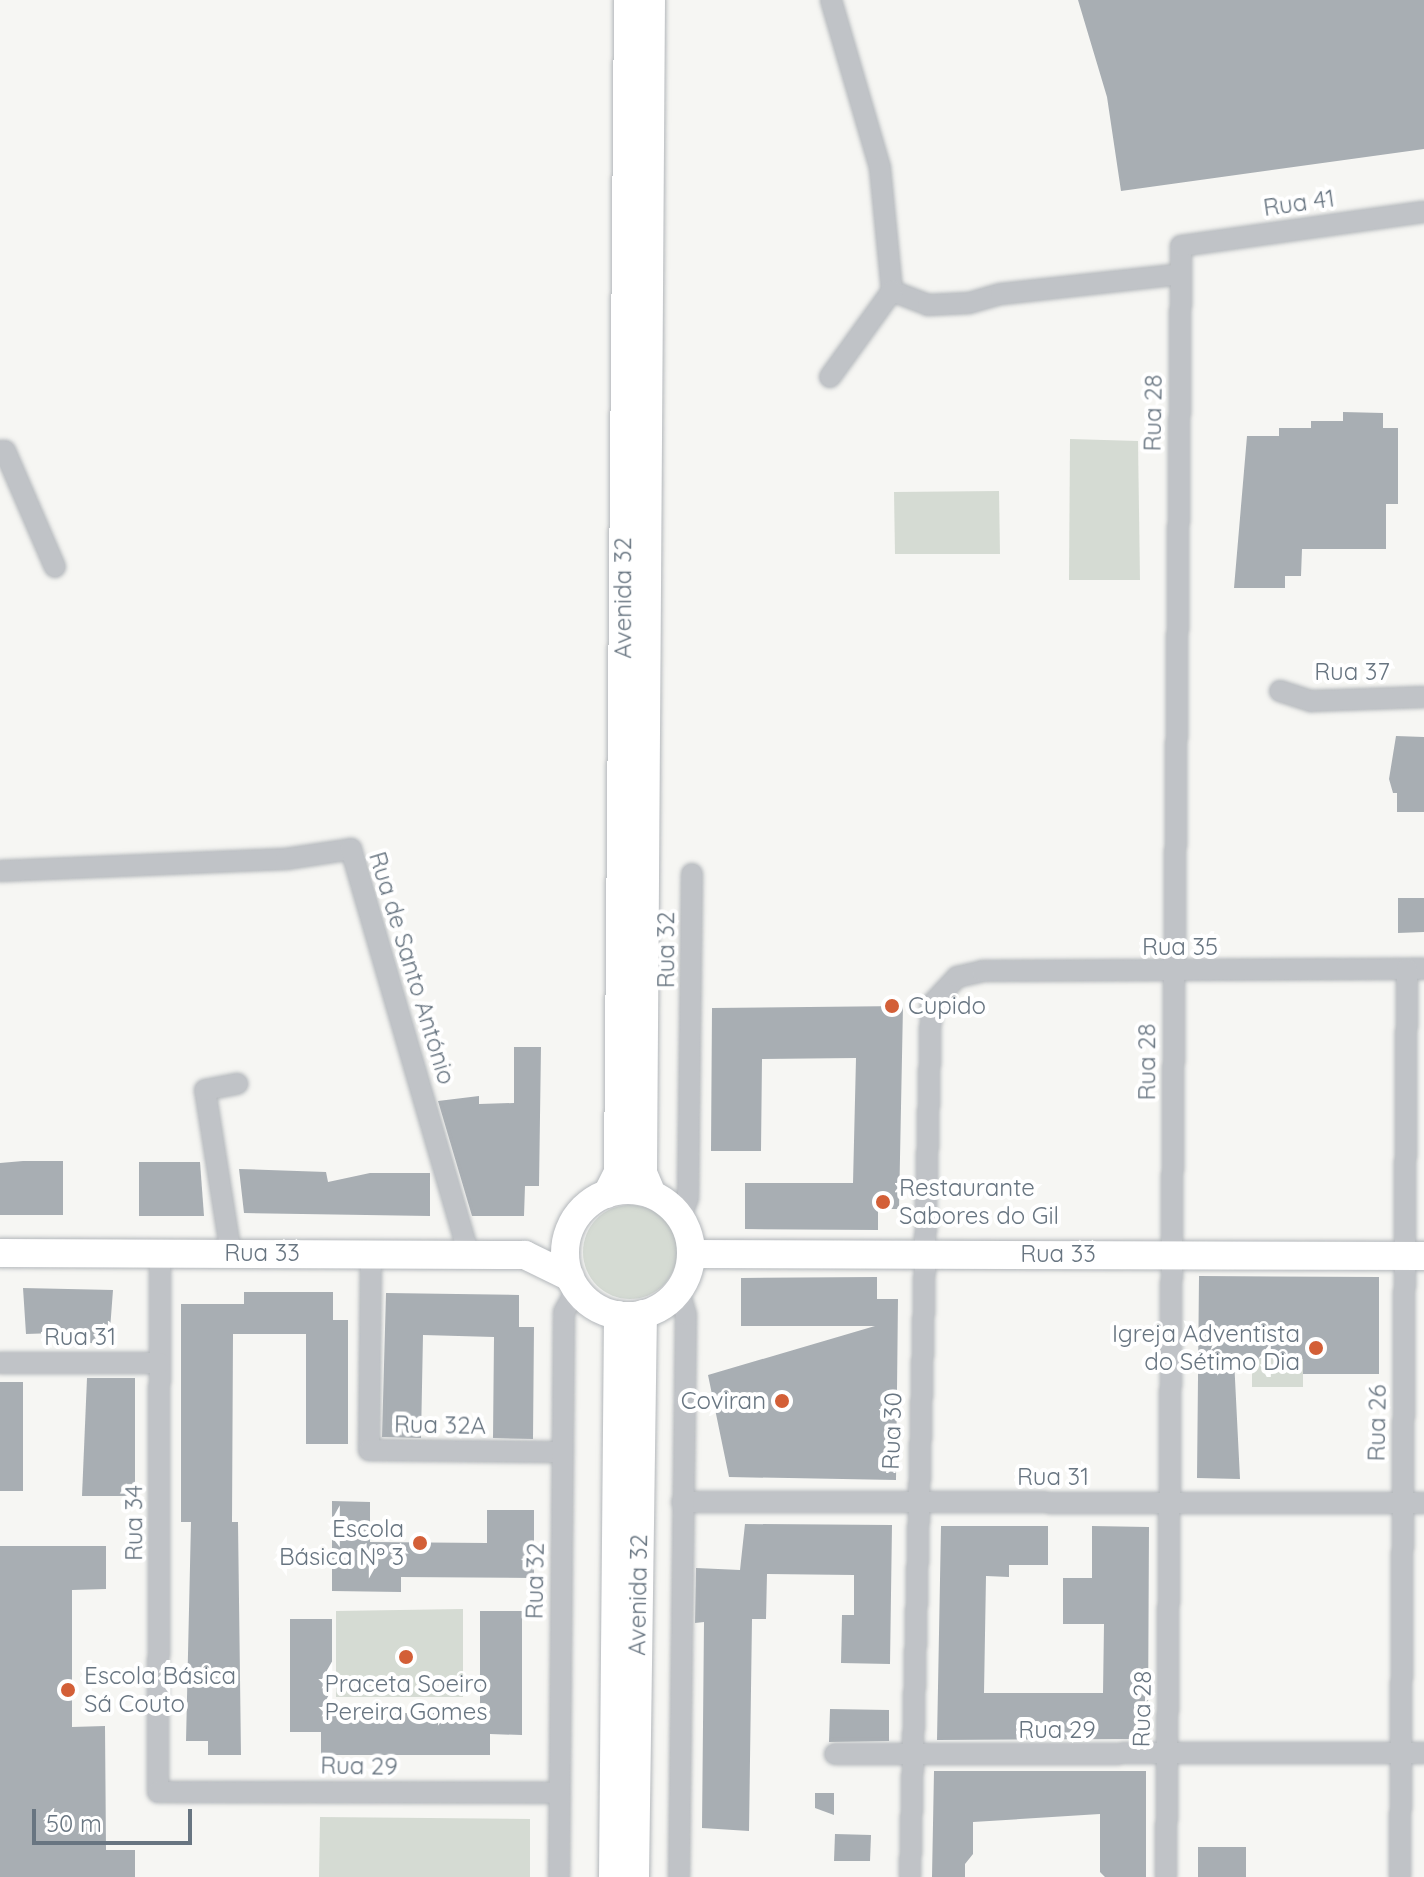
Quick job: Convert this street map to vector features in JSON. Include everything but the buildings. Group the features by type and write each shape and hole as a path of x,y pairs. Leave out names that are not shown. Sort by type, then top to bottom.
{"main road":[{"name":"Avenida 32","path":"607,1194 618,1172 628,0"},
{"name":"Avenida 32","path":"651,0 643,1173 652,1194"},
{"path":"525,1255 571,1226 592,1201 607,1194 652,1194 681,1217 691,1254 679,1290 630,1314 588,1301 573,1283 566,1260 571,1226"},
{"name":"Rua 33","path":"0,1253 525,1255 573,1283"},
{"name":"Rua 33","path":"691,1254 1415,1256"},
{"name":"Avenida 32","path":"613,1877 630,1314"},
{"name":"Avenida 32","path":"630,1314 635,1877"}],"street":[{"path":"830,377 892,291 880,168 831,0"},
{"name":"Rua 41","path":"1181,246 1424,212"},
{"name":"Rua 28","path":"1166,1877 1172,1503 1172,973 1181,246"},
{"path":"892,291 928,305 969,303 1001,294 1181,274"},
{"path":"0,451 5,451 55,567"},
{"name":"Rua 37","path":"1280,691 1311,701 1424,697"},
{"name":"Rua de Santo António","path":"0,871 286,859 351,849 469,1254"},
{"name":"Rua 32","path":"681,1217 688,1198 692,874"},
{"name":"Rua 35","path":"941,989 957,977 982,971 1172,973 1415,969"},
{"name":"Rua 26","path":"1400,1877 1402,1503 1415,1256 1415,969"},
{"name":"Rua 30","path":"910,1877 929,1019 941,989"},
{"path":"231,1254 205,1090 237,1084"},
{"name":"Rua 34","path":"158,1792 160,1253"},
{"name":"Rua 32A","path":"371,1253 369,1450 563,1452"},
{"name":"Rua 32","path":"559,1877 564,1312 573,1283"},
{"path":"679,1290 686,1315 679,1877"},
{"name":"Rua 31","path":"0,1363 160,1363"},
{"name":"Rua 31","path":"682,1502 1424,1503"},
{"name":"Rua 29","path":"835,1754 1167,1756 1424,1753"},
{"name":"Rua 29","path":"158,1792 559,1793"}],"shaded area":[{"path":"1070,439 1138,441 1140,580 1069,580"},
{"path":"999,491 1000,554 895,554 894,492"},
{"path":"630,1205 648,1209 663,1219 673,1234 677,1252 673,1270 663,1285 648,1295 630,1299 612,1295 597,1285 587,1270 583,1252 587,1234 597,1219 612,1209"},
{"path":"1252,1359 1303,1359 1303,1387 1252,1387"},
{"name":"Praceta Soeiro Pereira Gomes","path":"463,1609 463,1697 336,1697 336,1611"},
{"path":"320,1817 530,1819 530,1877 319,1877"}],"place":[{"name":"Cupido","path":"892,1006"},
{"name":"Restaurante Sabores do Gil","path":"883,1202"},
{"name":"Igreja Adventista do Sétimo Dia","path":"1316,1348"},
{"name":"Coviran","path":"782,1401"},
{"name":"Escola Básica Nº 3","path":"420,1543"},
{"name":"Praceta Soeiro Pereira Gomes","path":"406,1657"},
{"name":"Escola Básica Sá Couto","path":"68,1690"}]}
